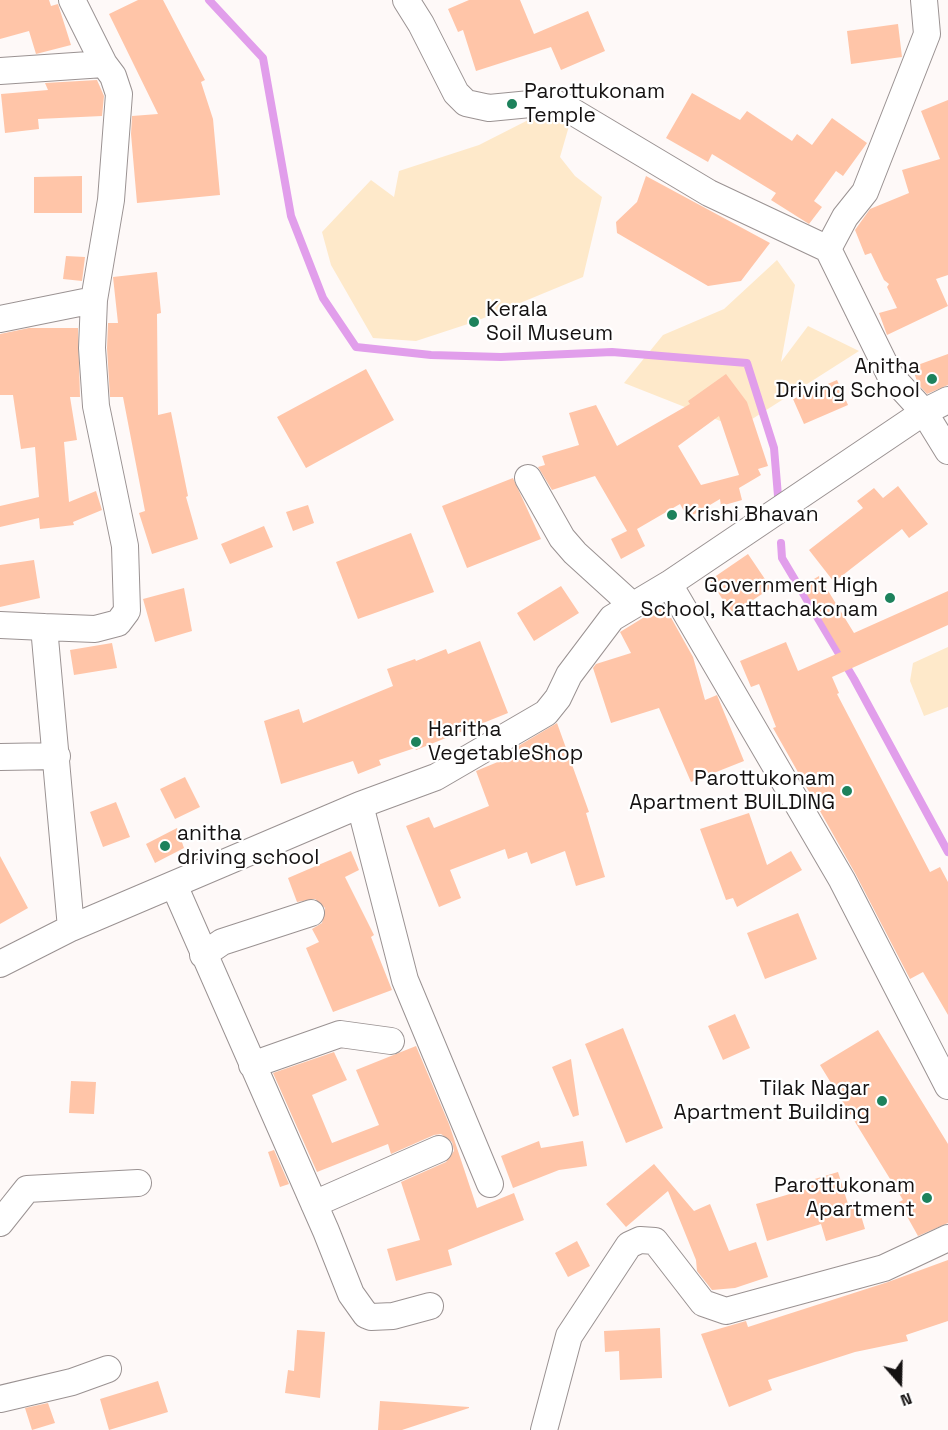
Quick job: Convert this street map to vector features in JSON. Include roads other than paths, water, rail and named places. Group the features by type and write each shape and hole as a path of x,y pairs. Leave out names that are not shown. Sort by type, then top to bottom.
{"street":[{"path":"0,625 95,629 118,623 127,611 125,546 96,406 92,348 94,300 111,200 119,94 113,76 104,64 72,0"},
{"path":"406,0 421,24 456,93 466,103 489,108 551,102 565,106 709,193 828,249 890,375 924,411 948,451"},
{"path":"828,249 845,217 865,192 927,34 924,0"},
{"path":"0,70 104,64"},
{"path":"0,319 94,300"},
{"path":"0,964 71,928 360,805 436,777 546,713 558,698 569,675 612,618 631,604 669,584 924,411 948,400"},
{"path":"528,478 562,538 575,554 631,604"},
{"path":"669,584 842,880 948,1086"},
{"path":"44,627 71,928"},
{"path":"0,758 57,756"},
{"path":"360,805 405,980 490,1184"},
{"path":"174,885 202,955 314,1204 351,1294 366,1314 373,1317 393,1316 430,1306"},
{"path":"202,955 222,942 311,913"},
{"path":"252,1065 340,1034 391,1041"},
{"path":"314,1204 439,1149"},
{"path":"0,1222 27,1189 138,1183"},
{"path":"544,1430 569,1336 629,1245 640,1240 655,1241 703,1303 726,1311 884,1268 948,1238"},
{"path":"0,1400 72,1382 108,1369"}],"waterway":[{"path":"209,0 263,58 291,216 323,298 356,347 431,355 501,357 612,352 747,363 774,448 778,496"},
{"path":"781,543 782,558 854,679 948,852"}],"place":[{"name":"Parottukonam Temple","path":"512,104"},
{"name":"Kerala Soil Museum","path":"474,322"},
{"name":"Anitha Driving School","path":"932,379"},
{"name":"Krishi Bhavan","path":"672,515"},
{"name":"Government High School, Kattachakonam","path":"890,598"},
{"name":"Haritha VegetableShop","path":"416,742"},
{"name":"Parottukonam Apartment BUILDING","path":"847,791"},
{"name":"anitha driving school","path":"165,846"},
{"name":"Tilak Nagar Apartment Building","path":"882,1101"},
{"name":"Parottukonam Apartment","path":"927,1198"}]}
